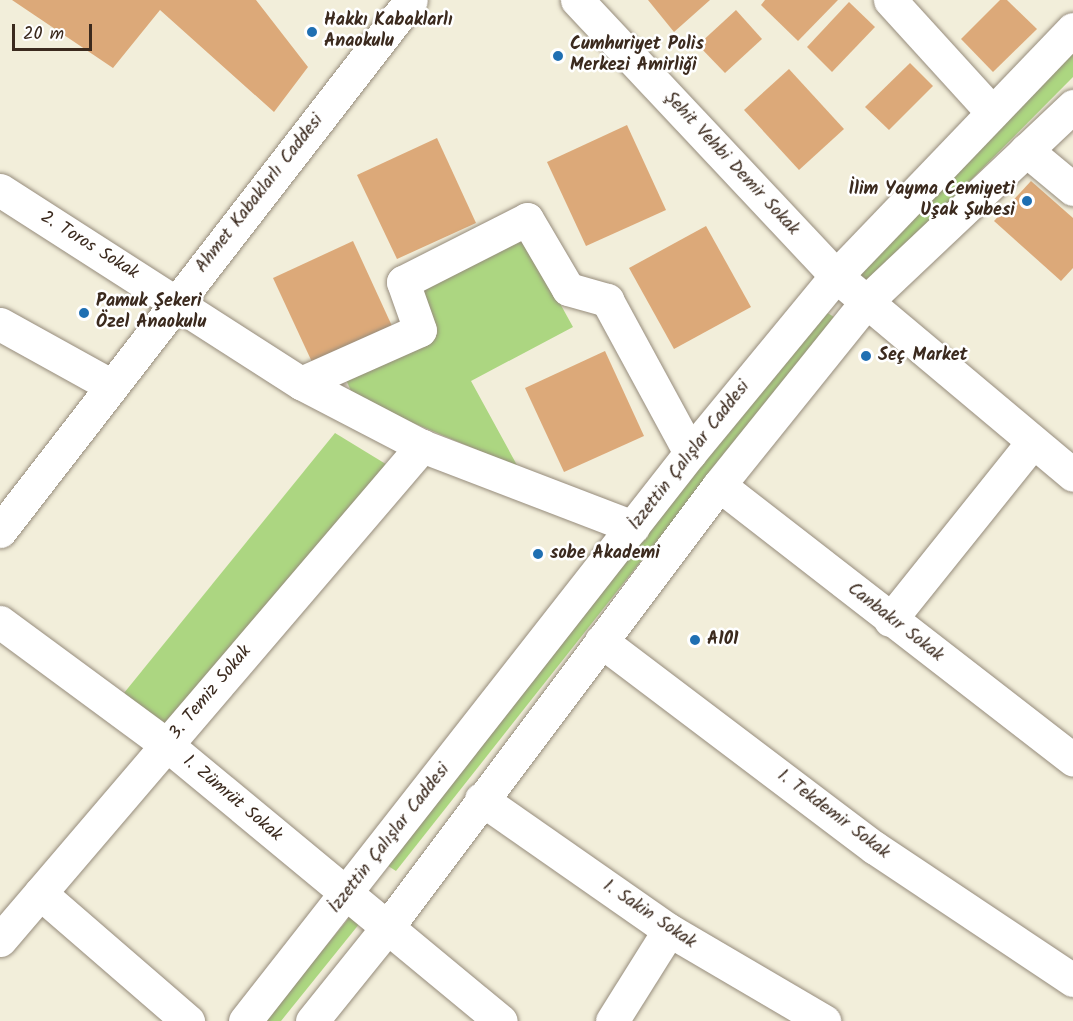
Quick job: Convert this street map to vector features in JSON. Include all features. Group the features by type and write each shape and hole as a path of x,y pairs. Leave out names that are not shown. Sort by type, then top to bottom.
{"street":[{"name":"Ahmet Kabaklarlı Caddesi","path":"0,531 411,0"},
{"name":"Şehit Vehbi Demir Sokak","path":"577,0 836,276 867,302"},
{"path":"890,0 991,111"},
{"name":"İzzettin Çalışlar Caddesi","path":"244,1021 347,894 690,453 836,276 991,111 1073,28"},
{"path":"312,1021 386,929 481,799 719,485 867,302 1073,106"},
{"path":"1026,150 1073,189"},
{"name":"2. Toros Sokak","path":"0,190 301,383 422,446 633,527"},
{"path":"301,383 420,330 403,282 527,219 568,289 607,300 690,453"},
{"path":"867,302 1032,443 1073,475"},
{"path":"0,324 112,386"},
{"path":"890,620 1032,443"},
{"name":"3. Temiz Sokak","path":"0,940 422,446"},
{"name":"Canbakır Sokak","path":"719,485 1073,760"},
{"name":"1. Zümrüt Sokak","path":"0,622 167,745 386,929 501,1021"},
{"name":"1. Tekdemir Sokak","path":"600,641 875,848 1073,980"},
{"name":"1. Sakin Sokak","path":"481,799 669,930 824,1021"},
{"path":"40,893 188,1021"},
{"path":"612,1021 669,930"}],"green space":[{"path":"1073,49 1073,77 869,283 857,272"},
{"path":"524,238 573,327 471,381 518,467 354,398 344,375 437,334 419,291"},
{"path":"821,309 834,317 396,871 385,864"},
{"path":"335,433 389,466 172,734 124,693"},
{"path":"354,912 364,918 281,1021 264,1021"}],"building":[{"path":"12,0 256,0 308,67 274,112 160,10 113,68"},
{"path":"648,0 710,0 674,32"},
{"path":"765,0 838,0 798,41 761,5"},
{"path":"1000,0 1007,0 1037,29 993,72 961,39"},
{"path":"849,2 875,27 832,72 807,47"},
{"path":"736,10 762,39 725,73 698,45"},
{"path":"910,63 933,86 889,130 865,107"},
{"path":"789,69 844,129 799,170 744,110"},
{"path":"627,125 666,210 586,246 547,162"},
{"path":"437,138 476,223 397,259 357,175"},
{"path":"1031,181 1073,218 1073,268 1061,281 994,221"},
{"path":"706,226 751,307 674,349 629,268"},
{"path":"353,241 392,326 312,362 273,278"},
{"path":"605,351 644,436 564,472 525,388"}],"place":[{"name":"Hakkı Kabaklarlı Anaokulu","path":"312,32"},
{"name":"Cumhuriyet Polis Merkezi Amirliği","path":"558,56"},
{"name":"İlim Yayma Cemiyeti Uşak Şubesi","path":"1027,201"},
{"name":"Pamuk Şekeri Özel Anaokulu","path":"84,313"},
{"name":"Seç Market","path":"866,356"},
{"name":"sobe Akademi","path":"538,554"},
{"name":"A101","path":"695,640"}]}
